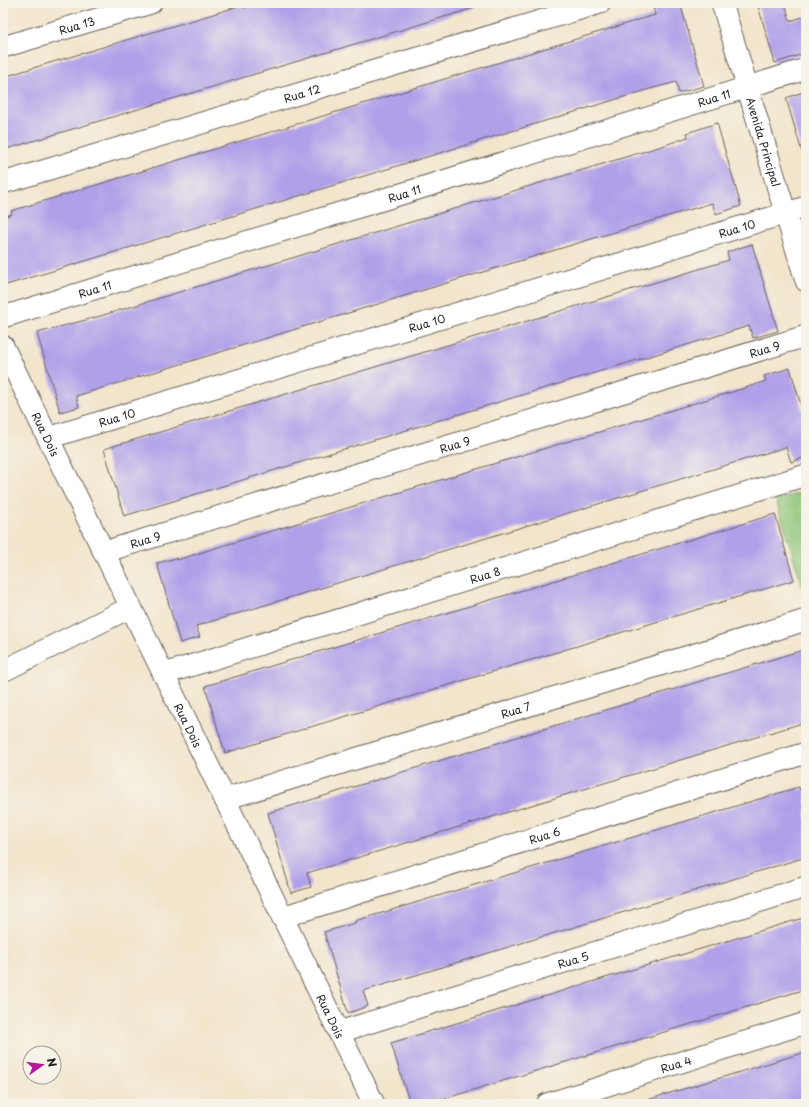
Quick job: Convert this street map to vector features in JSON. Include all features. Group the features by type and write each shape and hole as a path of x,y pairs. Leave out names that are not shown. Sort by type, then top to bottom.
{"street":[{"name":"Rua 13","path":"3,47 151,3"},
{"name":"Rua 12","path":"3,183 600,3"},
{"name":"Avenida Principal","path":"722,3 806,281"},
{"name":"Rua 11","path":"3,317 806,69"},
{"name":"Rua 10","path":"48,438 806,207"},
{"name":"Rua 9","path":"104,552 806,336"},
{"name":"Rua Dois","path":"3,346 374,1104"},
{"name":"Rua 8","path":"164,674 806,475"},
{"path":"4,670 131,607"},
{"name":"Rua 7","path":"225,799 806,620"},
{"name":"Rua 6","path":"282,917 806,753"},
{"name":"Rua 5","path":"339,1032 806,887"},
{"name":"Rua 4","path":"546,1104 806,1023"}],"green space":[{"path":"806,491 806,599 776,500"}],"building":[{"path":"261,3 474,3 474,8 3,150 3,77 243,5 244,8"},
{"path":"665,3 680,3 704,86 679,93 676,82 650,89 3,286 3,217 12,214 11,211 655,15 653,7"},
{"path":"760,3 785,3 790,21 806,16 806,53 775,63 758,6 761,5"},
{"path":"806,91 806,152 802,152 786,98"},
{"path":"717,123 741,206 716,214 712,203 598,237 76,396 79,407 60,412 37,333 97,317 662,146 688,137 687,133"},
{"path":"752,244 778,331 753,338 749,326 124,516 104,449 729,260 727,252"},
{"path":"790,368 806,422 806,457 791,462 786,447 196,626 200,637 180,643 157,563 176,558 177,560 748,387 766,381 764,376"},
{"path":"775,514 794,580 225,753 205,686"},
{"path":"806,649 806,722 307,873 311,887 291,893 268,813"},
{"path":"799,787 800,790 806,788 806,857 363,991 368,1006 348,1013 324,932 355,923 355,921"},
{"path":"806,917 806,989 427,1104 410,1104 391,1043"},
{"path":"806,1052 806,1104 648,1104 647,1100"}]}
